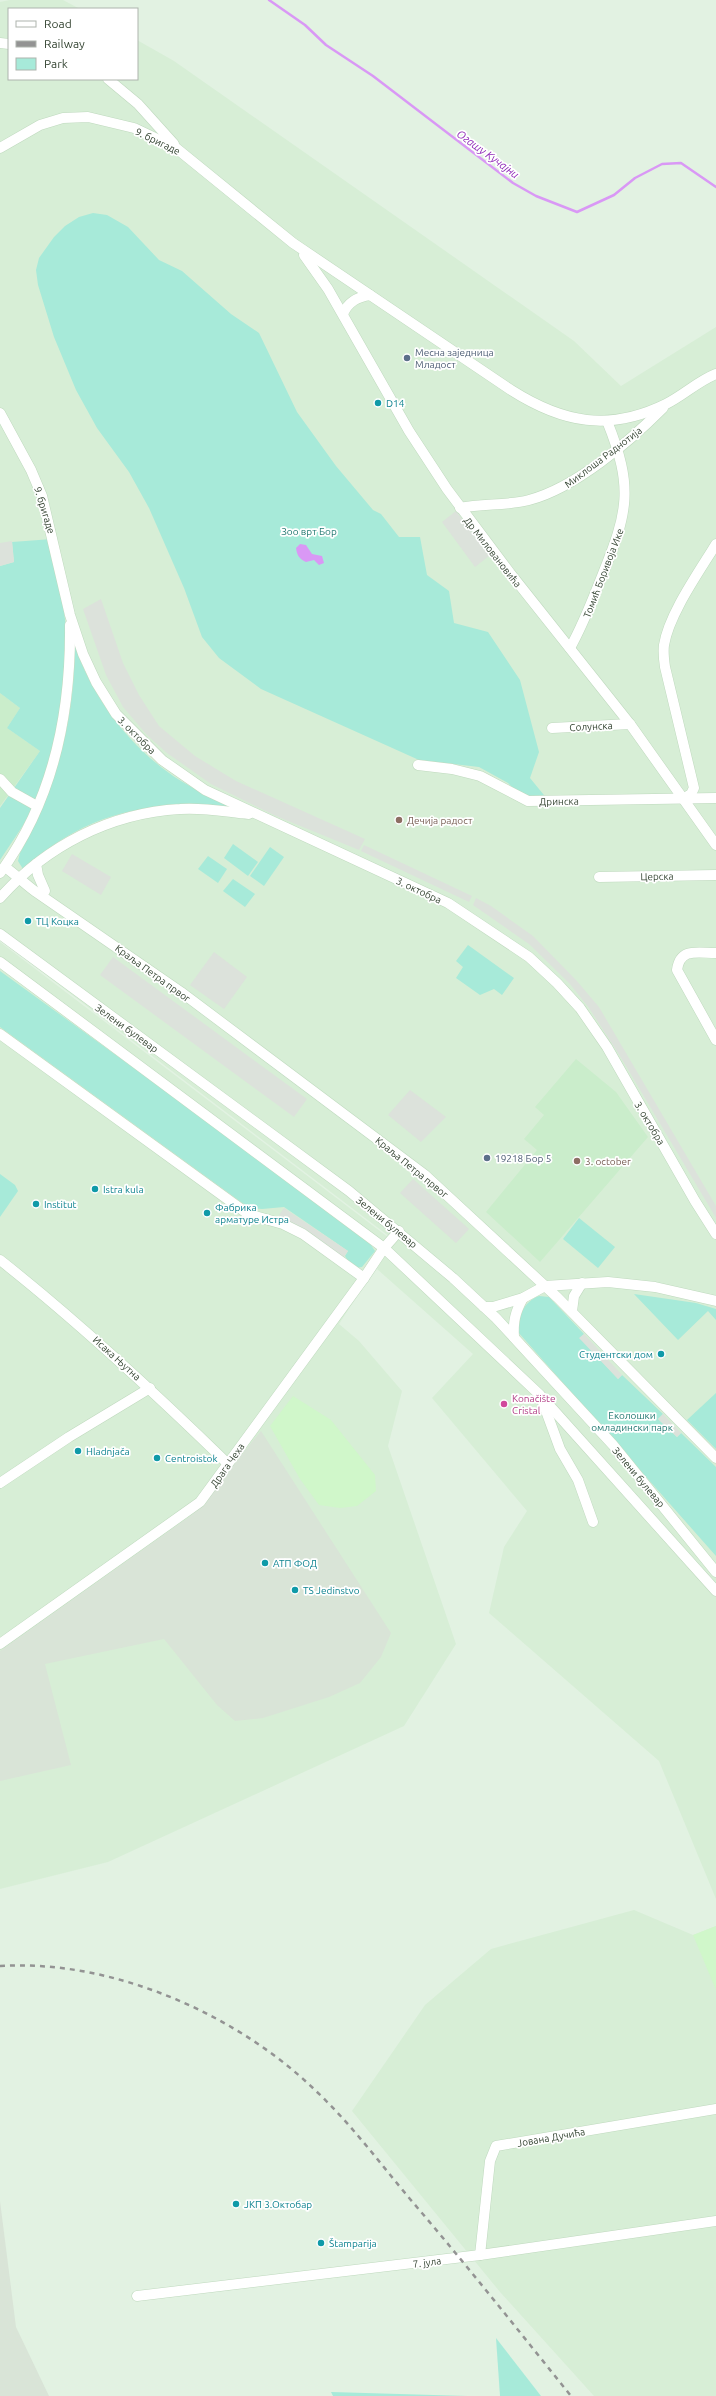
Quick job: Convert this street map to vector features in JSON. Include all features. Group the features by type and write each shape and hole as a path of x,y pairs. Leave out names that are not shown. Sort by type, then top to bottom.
{"street":[{"path":"109,80 138,104 176,148"},
{"name":"9. бригаде","path":"0,148 40,125 63,118 88,117 134,128 176,148 293,243"},
{"path":"293,243 534,405 568,418 608,421 640,416 668,403 700,381 716,374"},
{"name":"Др Миловановића","path":"293,243 317,271 409,431 460,508 630,724 716,845"},
{"path":"343,314 348,305 354,300 370,295"},
{"name":"Миклоша Раднотија","path":"460,508 527,500 548,494 574,480 617,448 668,403"},
{"name":"9. бригаде","path":"0,413 31,470 42,496 70,615"},
{"name":"Томић Боривоја Ике","path":"570,648 587,616 622,524 626,497 622,468 608,421"},
{"path":"684,798 691,794 694,788 665,667 664,646 687,593 716,544"},
{"path":"2,870 20,844 50,776 64,718 69,678 70,615"},
{"name":"3. октобра","path":"70,615 83,654 96,682 116,714 162,760 180,774 205,790 448,903 507,941 544,970 580,1008 607,1047 695,1201 716,1234"},
{"name":"Солунска","path":"552,728 630,724"},
{"name":"Дринска","path":"418,764 452,769 480,776 528,801 716,798"},
{"path":"0,779 12,792 38,806"},
{"path":"0,898 36,864 73,838 93,828 147,813 180,809 255,814"},
{"path":"36,864 40,882 45,891"},
{"name":"Краља Петра првог","path":"2,870 30,880 69,909 74,917"},
{"name":"Церска","path":"599,878 716,875"},
{"name":"Краља Петра првог","path":"21,878 31,889 64,913 74,917 181,992 416,1168 572,1311 716,1458"},
{"path":"0,924 4,937"},
{"name":"Зелени булевар","path":"4,937 349,1191 399,1231 484,1307 514,1337 633,1469 716,1572"},
{"path":"716,953 688,953 682,955 678,960 676,970 716,1040"},
{"name":"Зелени булевар","path":"0,962 384,1248 540,1395 578,1435 716,1591"},
{"path":"0,1034 248,1214 283,1224 303,1234 364,1278"},
{"name":"Драга Чеха","path":"0,1644 125,1554 182,1517 200,1502 227,1463 364,1278 384,1248 399,1231"},
{"name":"Исака Њутна","path":"0,1260 80,1324 150,1388 227,1463"},
{"path":"484,1307 493,1307 523,1298 545,1286 608,1282 655,1287 714,1299"},
{"path":"572,1311 574,1296 582,1283"},
{"path":"514,1337 514,1320 516,1309 523,1298"},
{"path":"0,1483 69,1437 150,1388"},
{"path":"540,1395 560,1449 578,1480 593,1522"},
{"path":"560,1449 561,1441 565,1437 578,1435"},
{"name":"Јована Дучића","path":"480,2255 490,2161 496,2146 716,2109"},
{"name":"7. јула","path":"137,2296 480,2255 716,2221"}],"shaded area":[{"path":"10,0 63,0 78,8 8,8 8,80 138,80 138,41 174,61 574,341 621,386 716,327 716,1899 659,1761 489,1613 504,1547 527,1511 432,1398 473,1354 377,1269 394,1240 0,940 0,2"},
{"path":"456,511 489,556 475,567 442,522"},
{"path":"12,541 14,562 0,566 0,543"},
{"path":"300,544 306,545 312,554 322,556 324,563 319,565 314,560 306,562 302,560 298,555 296,548"},
{"path":"101,599 123,663 139,695 159,726 195,756 236,781 365,839 359,850 276,816 211,784 167,753 147,735 123,707 106,675 83,609"},
{"path":"0,693 20,708 7,728 40,751 0,806"},
{"path":"364,845 472,896 469,902 361,851"},
{"path":"72,854 111,877 101,895 62,871"},
{"path":"476,898 491,906 533,936 576,980 599,1007 716,1206 716,1218 620,1056 589,1008 570,984 529,944 473,905"},
{"path":"0,942 393,1241 339,1324 359,1341 402,1391 388,1446 456,1644 404,1726 108,1862 0,1889"},
{"path":"214,952 247,977 224,1009 190,985"},
{"path":"113,957 307,1099 294,1117 100,975"},
{"name":"3. october","path":"576,1059 616,1092 648,1137 540,1262 486,1212 537,1150 524,1139 544,1115 535,1107"},
{"path":"410,1090 446,1117 421,1142 388,1115"},
{"path":"413,1179 469,1229 456,1243 400,1193"},
{"path":"284,1208 348,1251 343,1258 279,1215"},
{"path":"584,1334 622,1375 618,1379 579,1338"},
{"path":"293,1396 331,1420 375,1475 376,1491 357,1506 340,1508 319,1505 300,1479 270,1426"},
{"path":"663,1414 681,1433 677,1437 658,1419"},
{"path":"261,1431 391,1633 381,1657 360,1683 329,1697 263,1718 235,1721 217,1705 164,1639 45,1664 71,1765 0,1781 0,1651 193,1514"},
{"path":"634,1910 693,1935 716,1926 716,2396 594,2396 500,2292 352,2111 425,2005 491,1949"},
{"path":"716,1926 716,1990 693,1935"},
{"path":"0,2201 16,2327 49,2396 0,2396"}],"green space":[{"name":"Зоо врт Бор","path":"93,213 107,215 128,227 159,260 182,271 231,314 259,333 297,412 336,466 373,510 381,514 399,537 420,537 427,575 449,591 454,623 488,632 520,680 539,752 530,778 548,800 521,796 508,783 479,767 419,760 261,689 219,658 202,637 184,588 149,508 129,472 97,428 76,390 54,337 38,285 36,270 39,258 54,237 65,226 79,217"},
{"path":"52,539 65,620 67,647 67,666 62,710 58,733 46,778 30,814 0,860 0,808 40,751 7,728 20,708 0,693 0,566 14,562 12,542"},
{"path":"75,646 92,686 104,705 131,739 163,769 193,788 230,807 171,806 119,814 95,822 71,834 47,849 23,869 18,861 20,853 44,803 61,753 67,728 74,674"},
{"path":"233,844 258,862 248,876 224,858"},
{"path":"270,847 284,857 264,886 250,876"},
{"path":"208,856 227,869 218,883 198,869"},
{"path":"233,879 255,894 245,907 223,891"},
{"path":"468,945 514,978 502,995 494,989 480,995 456,978 463,967 456,961"},
{"path":"0,971 364,1235 375,1251 362,1267 354,1266 345,1256 348,1251 284,1207 262,1209 250,1208 0,1027"},
{"path":"0,1174 15,1185 18,1191 0,1217"},
{"path":"579,1218 615,1247 598,1268 563,1239"},
{"path":"634,1294 696,1303 716,1309 716,1320 708,1311 678,1340"},
{"name":"Еколошки омладински парк","path":"539,1296 549,1297 584,1334 580,1338 618,1379 622,1375 663,1414 658,1419 677,1437 681,1433 716,1467 716,1556 518,1332 521,1315 525,1306"},
{"path":"716,1393 716,1449 687,1420"},
{"path":"496,2338 541,2396 500,2396"},
{"path":"331,2392 468,2396 333,2396"}],"waterway":[{"name":"Огашу Кучајни","path":"269,0 305,25 326,45 373,76 513,183 536,196 577,212 614,195 635,178 662,164 681,163 716,187"}],"railway":[{"path":"0,1966 42,1966 86,1972 128,1982 170,1997 211,2016 249,2038 284,2063 316,2091 353,2130 471,2272 571,2396"}],"place":[{"name":"Месна заједница Младост","path":"407,358"},
{"name":"D14","path":"378,403"},
{"name":"Дечија радост","path":"399,820"},
{"name":"ТЦ Коцка","path":"28,921"},
{"name":"19218 Бор 5","path":"487,1158"},
{"name":"3. october","path":"577,1161"},
{"name":"Istra kula","path":"95,1189"},
{"name":"Institut","path":"36,1204"},
{"name":"Фабрика арматуре Истра","path":"207,1213"},
{"name":"Студентски дом","path":"661,1354"},
{"name":"Konačište Cristal","path":"504,1404"},
{"name":"Hladnjača","path":"78,1451"},
{"name":"Centroistok","path":"157,1458"},
{"name":"АТП ФОД","path":"265,1563"},
{"name":"TS Jedinstvo","path":"295,1590"},
{"name":"ЈКП 3.Октобар","path":"236,2204"},
{"name":"Štamparija","path":"321,2243"}]}
